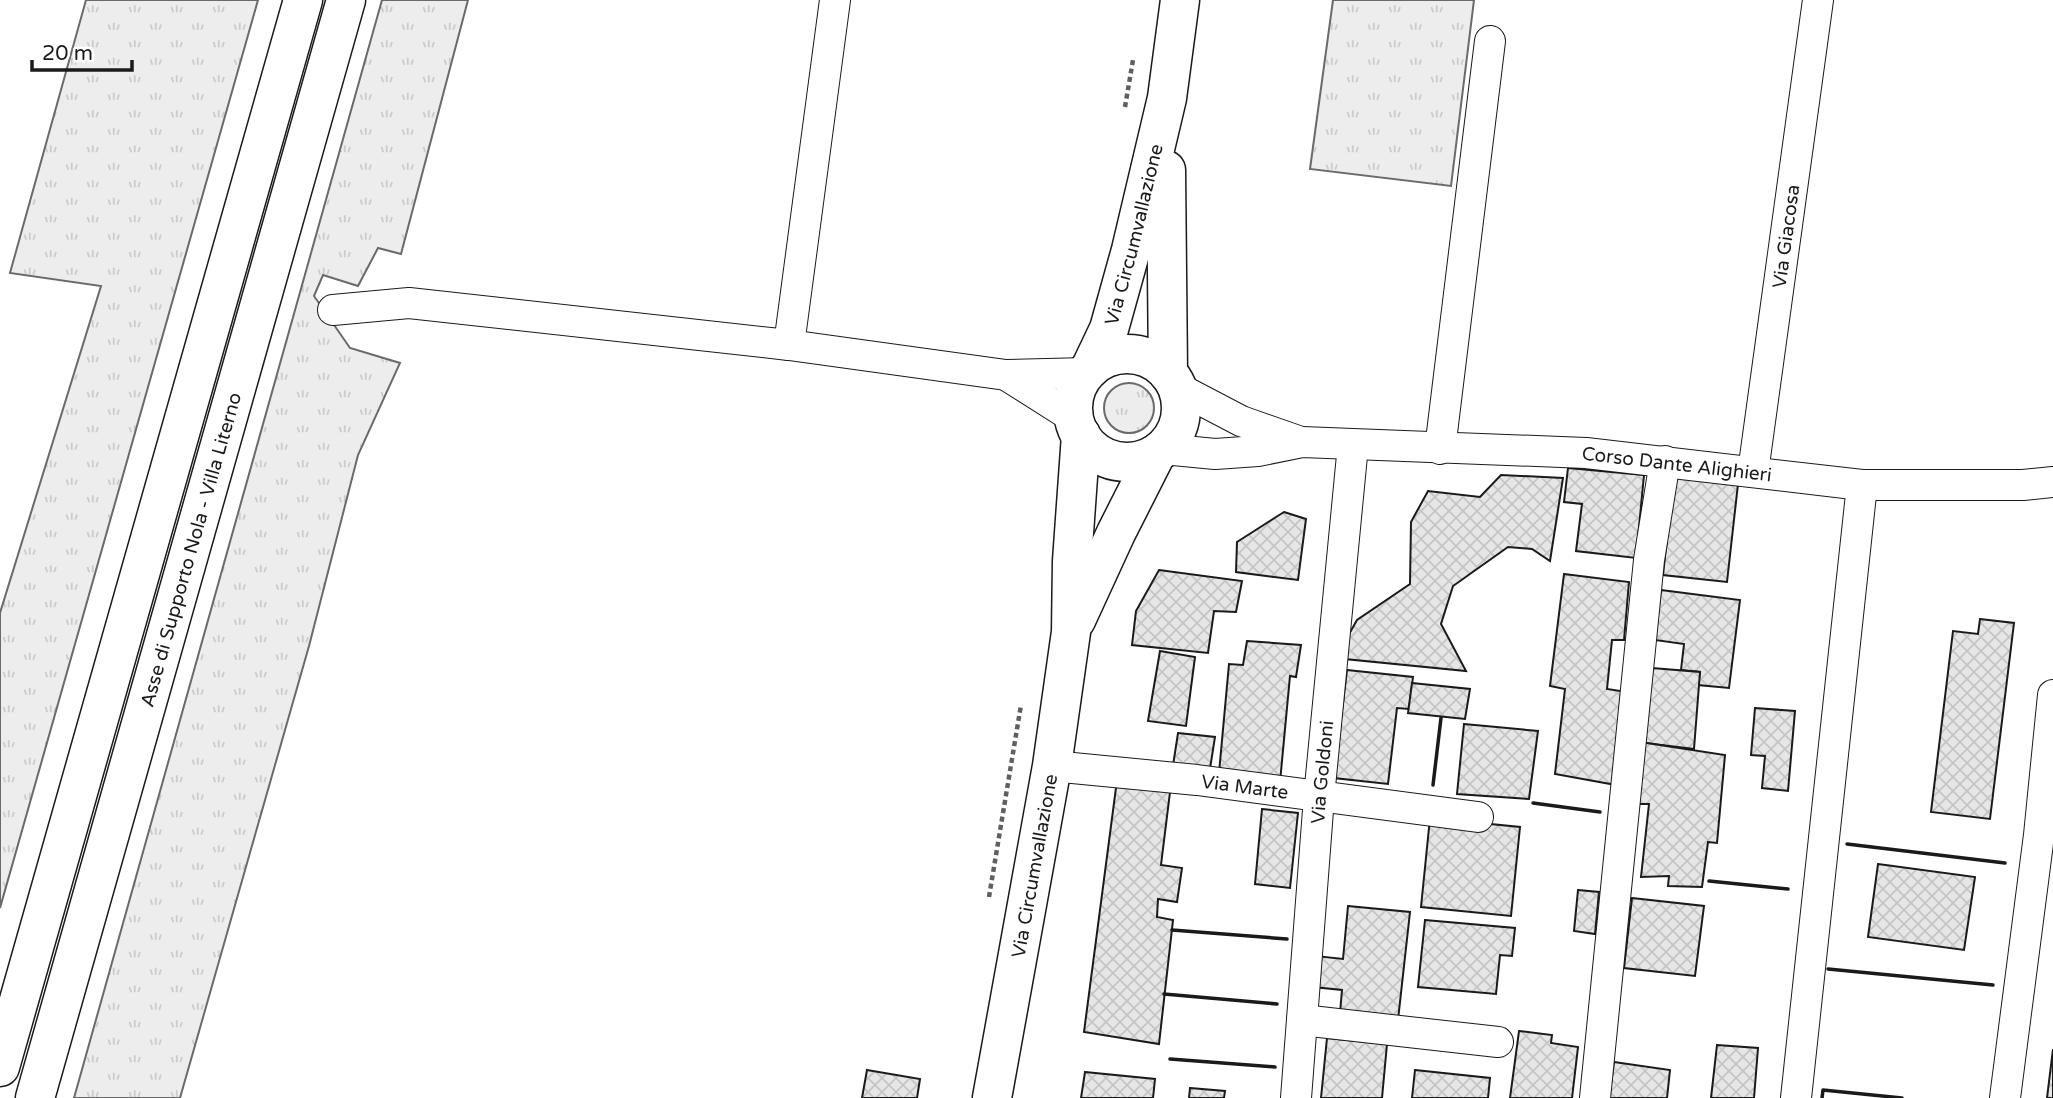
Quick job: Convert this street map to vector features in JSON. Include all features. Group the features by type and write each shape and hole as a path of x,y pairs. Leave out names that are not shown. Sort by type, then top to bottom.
{"main road":[{"path":"0,1067 303,0"},
{"name":"Asse di Supporto Nola - Villa Literno","path":"35,1098 346,0"},
{"name":"Via Circumvallazione","path":"1088,371 1109,329 1120,289 1167,98 1180,0"},
{"name":"Via Circumvallazione","path":"1167,98 1165,205 1173,380"},
{"path":"1130,354 1147,358 1173,380 1181,404 1180,421 1174,436 1159,452 1140,461 1114,461 1091,449 1077,427 1075,394 1088,371 1112,356 1130,354"},
{"name":"Via Circumvallazione","path":"992,1098 1052,765 1070,632 1077,427"},
{"name":"Via Circumvallazione","path":"1070,632 1116,533 1159,452"}],"street":[{"path":"789,345 835,0"},
{"name":"Via Giacosa","path":"1753,472 1818,0"},
{"path":"1440,449 1490,41"},
{"path":"333,310 409,303 789,345 1006,375 1088,371"},
{"path":"1006,375 1077,427"},
{"path":"1173,380 1241,421 1302,442"},
{"path":"1159,452 1216,454 1258,451 1302,442"},
{"name":"Corso Dante Alighieri","path":"1302,442 1586,453 1862,485 2023,485 2053,482"},
{"name":"Via Goldoni","path":"1296,1098 1319,797 1353,445"},
{"path":"1595,1098 1650,560 1665,461"},
{"path":"1796,1098 1862,485"},
{"path":"2005,1098 2039,835 2053,695"},
{"name":"Via Marte","path":"1052,765 1196,780 1478,817"},
{"path":"1302,1020 1498,1042"}],"path":[{"path":"1125,109 1134,55"},
{"path":"988,903 1023,698"}],"green space":[{"path":"86,0 258,0 0,908 0,613 101,286 10,273"},
{"path":"382,0 468,0 401,254 378,248 358,286 323,275 314,296 350,348 400,363 358,455 309,646 180,1098 74,1098"},
{"path":"1333,0 1474,0 1451,186 1310,169"},
{"path":"1129,383 1147,390 1154,408 1147,426 1129,433 1111,426 1104,408 1111,390"}],"building":[{"path":"1568,468 1644,475 1636,558 1576,551 1582,504 1564,502"},
{"path":"1501,475 1563,478 1550,561 1532,549 1508,547 1453,586 1441,624 1466,671 1345,659 1348,636 1357,620 1410,584 1411,522 1428,491 1480,497"},
{"path":"1674,476 1738,484 1727,582 1663,575"},
{"path":"1284,512 1306,519 1298,580 1236,572 1237,542"},
{"path":"1159,570 1242,581 1236,612 1214,611 1208,653 1132,645 1136,611"},
{"path":"1564,574 1629,582 1624,640 1612,640 1607,689 1627,692 1616,785 1555,774 1565,689 1550,686"},
{"path":"1661,590 1740,600 1729,688 1698,685 1700,672 1681,670 1684,644 1655,640"},
{"path":"1980,619 2014,623 1990,819 1931,812 1953,631 1978,634"},
{"path":"1247,641 1301,645 1296,677 1290,676 1280,782 1219,773 1229,664 1243,665"},
{"path":"1160,651 1195,657 1186,726 1148,721"},
{"path":"1652,668 1700,672 1694,749 1645,743"},
{"path":"1347,670 1413,677 1409,709 1397,708 1388,784 1334,778"},
{"path":"1412,683 1470,689 1465,719 1408,713"},
{"path":"1755,708 1795,711 1788,791 1762,788 1765,756 1751,755"},
{"path":"1464,724 1538,731 1529,799 1457,794"},
{"path":"1178,733 1215,737 1209,775 1172,772"},
{"path":"1640,742 1725,755 1717,843 1708,842 1702,887 1668,886 1669,876 1641,877 1649,804 1635,804"},
{"path":"1117,780 1171,784 1161,865 1182,868 1177,902 1158,899 1157,917 1173,920 1159,1044 1084,1032"},
{"path":"1262,809 1298,813 1290,888 1255,884"},
{"path":"1430,818 1520,827 1511,916 1421,907"},
{"path":"1878,864 1975,877 1964,950 1868,937"},
{"path":"1578,890 1599,892 1595,934 1574,931"},
{"path":"1632,898 1704,906 1695,976 1624,968"},
{"path":"1348,906 1410,912 1398,1020 1340,1013 1342,990 1313,987 1316,956 1343,959"},
{"path":"1425,920 1515,928 1512,956 1500,955 1496,994 1418,987"},
{"path":"1519,1031 1552,1035 1551,1043 1578,1047 1572,1098 1510,1098"},
{"path":"1327,1038 1387,1044 1382,1098 1321,1098"},
{"path":"1717,1045 1758,1048 1754,1098 1711,1098"},
{"path":"2053,1049 2053,1098 2047,1098"},
{"path":"1614,1062 1670,1070 1667,1098 1609,1098"},
{"path":"867,1070 920,1079 917,1098 862,1098"},
{"path":"1415,1070 1490,1078 1488,1098 1412,1098"},
{"path":"1085,1072 1155,1079 1153,1098 1081,1098"},
{"path":"1190,1088 1225,1091 1224,1098 1189,1098"}],"wall":[{"path":"1433,785 1441,718"},
{"path":"1533,803 1600,812"},
{"path":"1847,844 2005,863"},
{"path":"1709,881 1788,889"},
{"path":"1172,930 1287,939"},
{"path":"1828,969 1993,985"},
{"path":"1164,994 1277,1004"},
{"path":"1170,1059 1275,1067"},
{"path":"1822,1098 1823,1090 1902,1098"}]}
